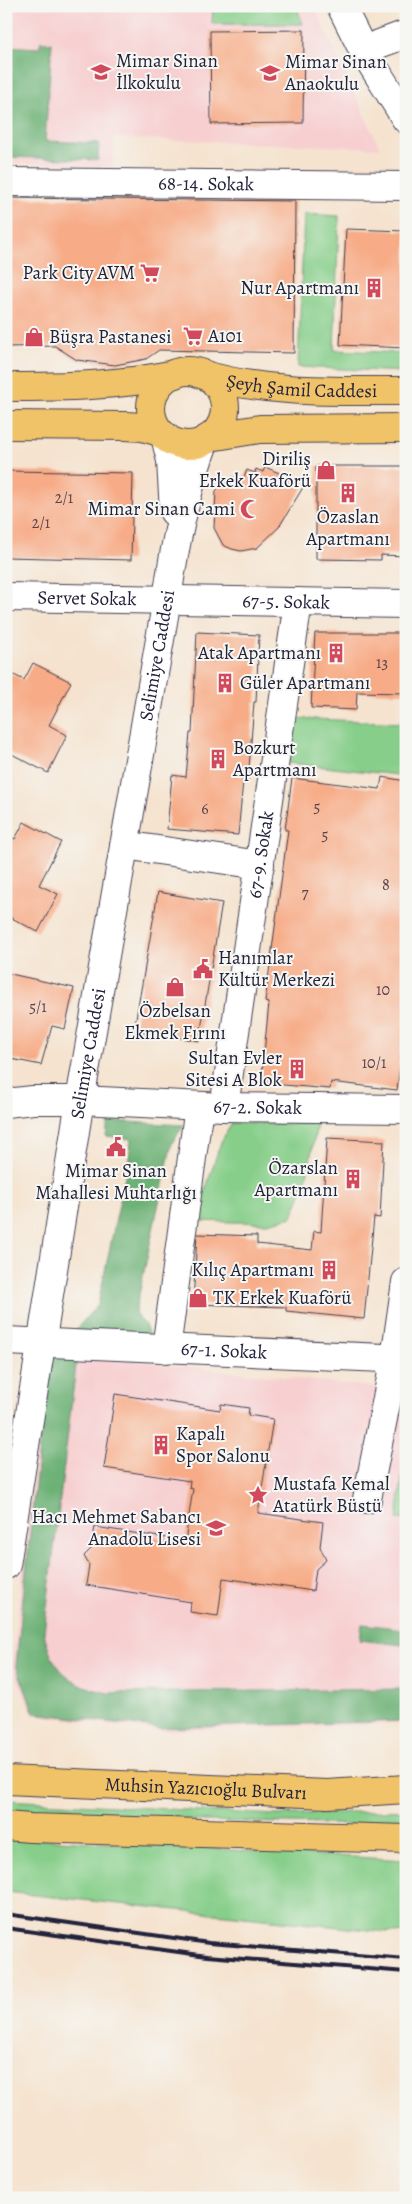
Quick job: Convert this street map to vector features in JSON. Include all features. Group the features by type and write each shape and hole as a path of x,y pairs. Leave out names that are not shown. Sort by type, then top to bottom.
{"main road":[{"name":"Şeyh Şamil Caddesi","path":"6,387 94,385 188,374 262,388 406,391"},
{"path":"6,425 143,427 181,444 194,444 208,438 221,422 224,404 216,386 188,374 164,380 153,397 152,416 162,434"},
{"name":"Şeyh Şamil Caddesi","path":"208,438 260,429 406,428"},
{"name":"Muhsin Yazıcıoğlu Bulvarı","path":"6,1780 327,1794 406,1789"},
{"path":"6,1826 406,1840"}],"street":[{"path":"340,6 363,50 406,120"},
{"path":"363,50 406,34"},
{"name":"68-14. Sokak","path":"6,182 406,186"},
{"name":"Selimiye Caddesi","path":"162,434 171,462 174,484 175,543"},
{"name":"Selimiye Caddesi","path":"6,1565 80,1100 167,599 175,543 191,481 208,438"},
{"name":"Servet Sokak","path":"6,597 167,599"},
{"name":"67-5. Sokak","path":"167,599 406,604"},
{"name":"67-9. Sokak","path":"166,1348 211,1107 260,865 298,602"},
{"path":"124,845 260,865"},
{"name":"67-2. Sokak","path":"6,1103 33,1100 80,1100 211,1107 406,1109"},
{"path":"368,1499 400,1358 406,1282"},
{"name":"67-1. Sokak","path":"6,1341 400,1358"}],"shaded area":[{"path":"6,6 314,6 380,148 114,138 112,167 6,163"},
{"name":"Hacı Mehmet Sabancı Anadolu Lisesi","path":"46,1351 406,1391 406,1723 158,1731 32,1715 12,1666"}],"green space":[{"path":"213,6 296,6 303,24 212,24"},
{"path":"41,41 52,43 45,141 99,143 98,160 6,157 6,46 39,48"},
{"path":"304,214 339,216 334,350 404,353 403,372 298,367"},
{"path":"290,718 406,723 406,776 288,763"},
{"path":"108,1121 184,1125 172,1143 135,1313 145,1325 151,1341 73,1333 98,1304 129,1157 131,1139 106,1136"},
{"path":"232,1123 317,1124 306,1181 292,1217 268,1223 195,1221 221,1142"},
{"path":"49,1354 77,1357 44,1632 52,1656 65,1674 83,1685 108,1693 406,1689 406,1721 158,1728 34,1713 16,1665"},
{"path":"406,1446 406,1520 397,1519"},
{"path":"362,1624 404,1629 402,1645 360,1640"},
{"path":"6,1800 275,1815 406,1810 406,1826 6,1816"},
{"path":"6,1837 406,1860 406,1934 6,1892"}],"building":[{"name":"Mimar Sinan Anaokulu","path":"304,30 303,123 211,124 210,31"},
{"name":"Park City AVM","path":"6,198 295,201 294,353 159,350 146,359 115,365 77,360 55,346 6,347"},
{"name":"Nur Apartmanı","path":"346,229 406,231 406,348 340,345"},
{"name":"Özaslan Apartmanı","path":"316,466 406,466 406,556 381,555 381,560 316,559"},
{"name":"Mimar Sinan Cami","path":"265,467 305,484 279,527 257,548 241,551 223,545 214,528 216,491 225,481 233,477 243,480 247,470 255,473 256,469 263,472"},
{"path":"6,471 133,473 131,560 6,557"},
{"path":"197,632 259,635 256,702 254,702 248,782 243,781 238,835 167,829 172,775 186,777 190,733 192,733"},
{"path":"315,633 406,633 405,693 357,692 356,710 311,708"},
{"path":"33,663 71,682 49,725 67,735 48,773 6,751 6,671 24,680"},
{"path":"382,777 406,781 406,1017 397,1090 331,1082 330,1089 261,1083 269,1003 265,1002 288,830 285,830 292,778 380,789"},
{"path":"24,822 61,842 39,885 58,894 38,932 6,915 6,834 15,839"},
{"name":"Özbelsan Ekmek Fırını","path":"158,892 222,903 199,1041 134,1030"},
{"path":"6,973 74,988 65,1029 52,1026 41,1065 6,1058"},
{"path":"327,1138 384,1141 380,1218 374,1217 364,1319 286,1311 286,1307 193,1304 197,1234 257,1236 257,1244 312,1250 314,1231 321,1232"},
{"path":"115,1394 220,1410 221,1404 249,1408 248,1415 273,1419 258,1513 323,1522 320,1547 326,1560 316,1569 313,1591 223,1578 218,1616 190,1612 191,1602 86,1585 89,1565 84,1556 91,1549 95,1527 185,1541 193,1489 189,1488 190,1481 104,1468"}],"railway":[{"path":"6,1914 209,1943 406,1959"},
{"path":"6,1928 207,1956 406,1972"}],"place":[{"name":"Mimar Sinan İlkokulu","path":"101,72"},
{"name":"Mimar Sinan Anaokulu","path":"270,73"},
{"name":"Park City AVM","path":"150,273"},
{"name":"Nur Apartmanı","path":"374,288"},
{"name":"A101","path":"193,336"},
{"name":"Büşra Pastanesi","path":"34,337"},
{"name":"Diriliş Erkek Kuaförü","path":"326,470"},
{"name":"Özaslan Apartmanı","path":"348,493"},
{"name":"Mimar Sinan Cami","path":"250,509"},
{"name":"Atak Apartmanı","path":"336,653"},
{"name":"Güler Apartmanı","path":"225,683"},
{"name":"Bozkurt Apartmanı","path":"218,759"},
{"name":"Hanımlar Kültür Merkezi","path":"203,969"},
{"name":"Özbelsan Ekmek Fırını","path":"175,987"},
{"name":"Sultan Evler Sitesi A Blok","path":"297,1069"},
{"name":"Mimar Sinan Mahallesi Muhtarlığı","path":"116,1147"},
{"name":"Özarslan Apartmanı","path":"353,1179"},
{"name":"Kılıç Apartmanı","path":"329,1270"},
{"name":"TK Erkek Kuaförü","path":"198,1298"},
{"name":"Kapalı Spor Salonu","path":"161,1445"},
{"name":"Mustafa Kemal Atatürk Büstü","path":"258,1495"},
{"name":"Hacı Mehmet Sabancı Anadolu Lisesi","path":"216,1528"}]}
